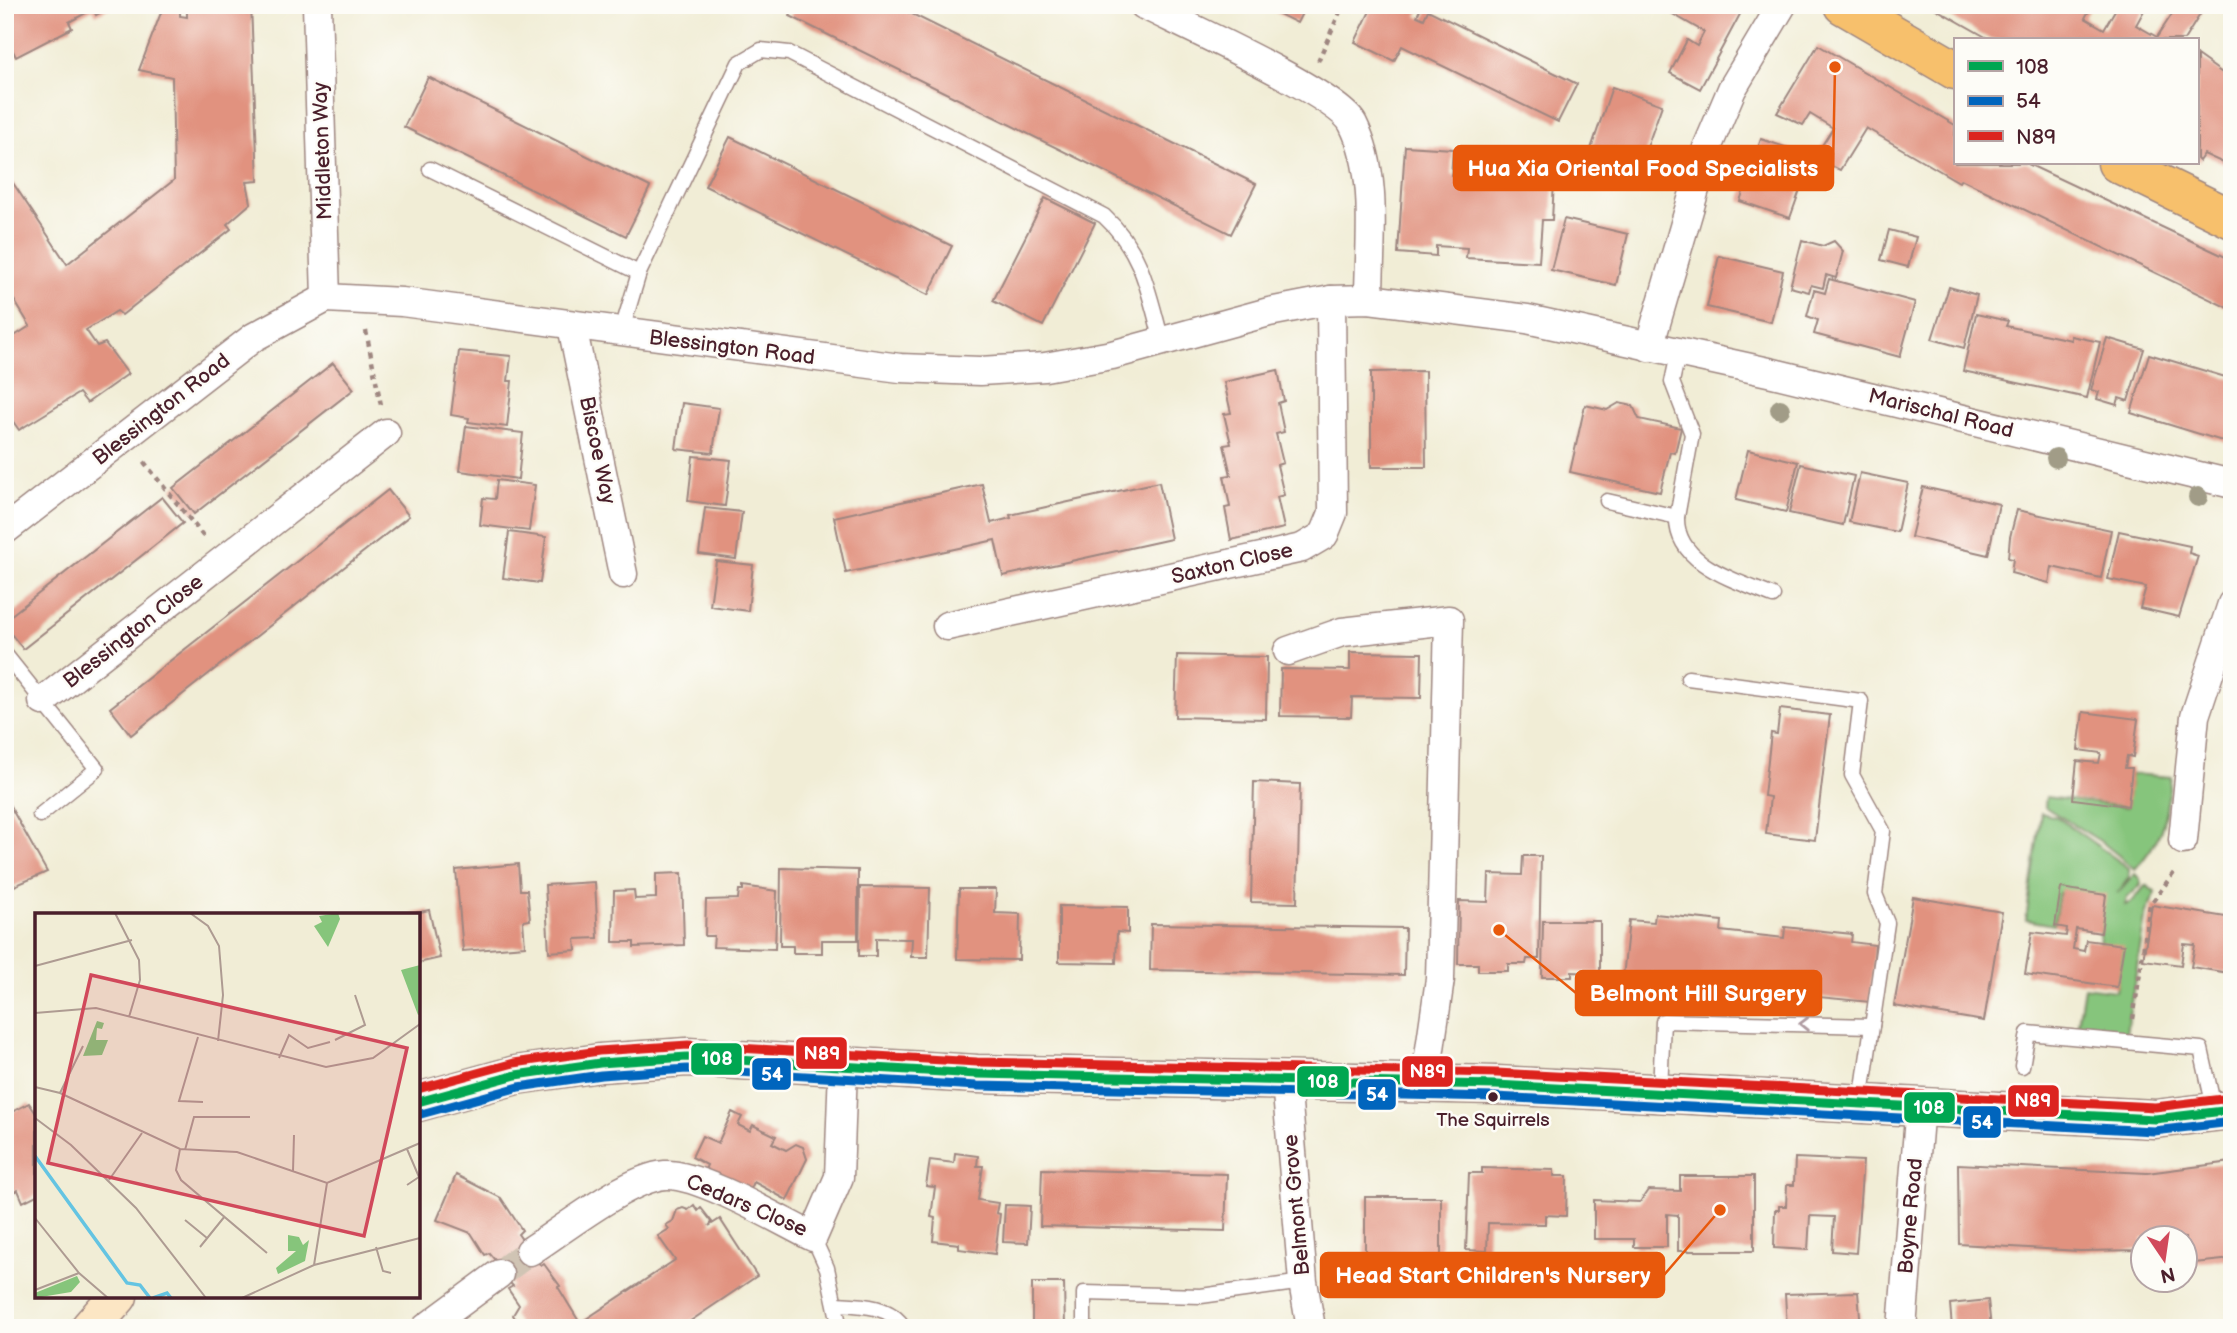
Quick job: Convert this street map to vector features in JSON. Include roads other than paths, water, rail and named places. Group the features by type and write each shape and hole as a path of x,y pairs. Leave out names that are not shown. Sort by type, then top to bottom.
{"highway":[{"path":"1843,5 1954,70"},
{"path":"2119,164 2232,219"}],"main road":[{"path":"420,1101 516,1075 600,1063 688,1057 977,1074 1660,1092 2155,1119 2224,1112"},
{"path":"90,1328 116,1298"}],"street":[{"name":"Middleton Way","path":"317,5 326,298"},
{"path":"1144,5 1307,87 1352,121 1364,154 1369,191 1369,299"},
{"path":"1649,347 1707,148 1732,89 1782,5"},
{"name":"Blessington Road","path":"5,530 254,337 326,298 359,299 900,368 980,371 1045,367 1162,341 1269,312 1331,300 1369,299 1527,319"},
{"name":"Saxton Close","path":"947,626 1302,548 1324,535 1333,513 1331,300"},
{"name":"Marischal Road","path":"1527,319 1773,373 2232,484"},
{"name":"Biscoe Way","path":"572,326 623,574"},
{"name":"Blessington Close","path":"43,701 386,433"},
{"path":"2183,840 2195,716 2232,604"},
{"path":"1288,651 1342,632 1449,620 1440,979 1425,1084"},
{"name":"Cedars Close","path":"530,1251 636,1182 666,1175 697,1181 813,1237 839,1177 843,1068"},
{"name":"Belmont Grove","path":"1286,1081 1303,1282 1311,1328"},
{"name":"Boyne Road","path":"1902,1328 1920,1105"},
{"path":"426,1328 499,1274"}],"lane":[{"path":"621,332 639,273 739,63 761,50 789,53 1104,216 1121,232 1137,255 1162,341"},
{"path":"430,169 639,273"},
{"path":"1678,354 1672,382 1692,434 1677,517 1681,540 1708,568 1773,596"},
{"path":"1607,501 1677,517"},
{"path":"5,654 97,769 40,815"},
{"path":"1688,678 1861,701 1852,775 1882,831 1875,894 1887,923 1861,1101"},
{"path":"1660,1092 1663,1021 1872,1026"},
{"path":"2022,1066 2028,1033 2201,1049 2224,1112"},
{"path":"813,1237 827,1268 837,1304 840,1328"},
{"path":"1084,1328 1084,1293 1201,1296 1303,1282"},
{"path":"837,1304 871,1306 900,1320 904,1328"}],"tunnel":[{"path":"499,1274 530,1251"}],"place":[{"name":"Hua Xia Oriental Food Specialists","path":"1835,67"},
{"name":"Belmont Hill Surgery","path":"1499,930"},
{"name":"The Squirrels","path":"1493,1097"},
{"name":"Head Start Children's Nursery","path":"1720,1210"}]}
